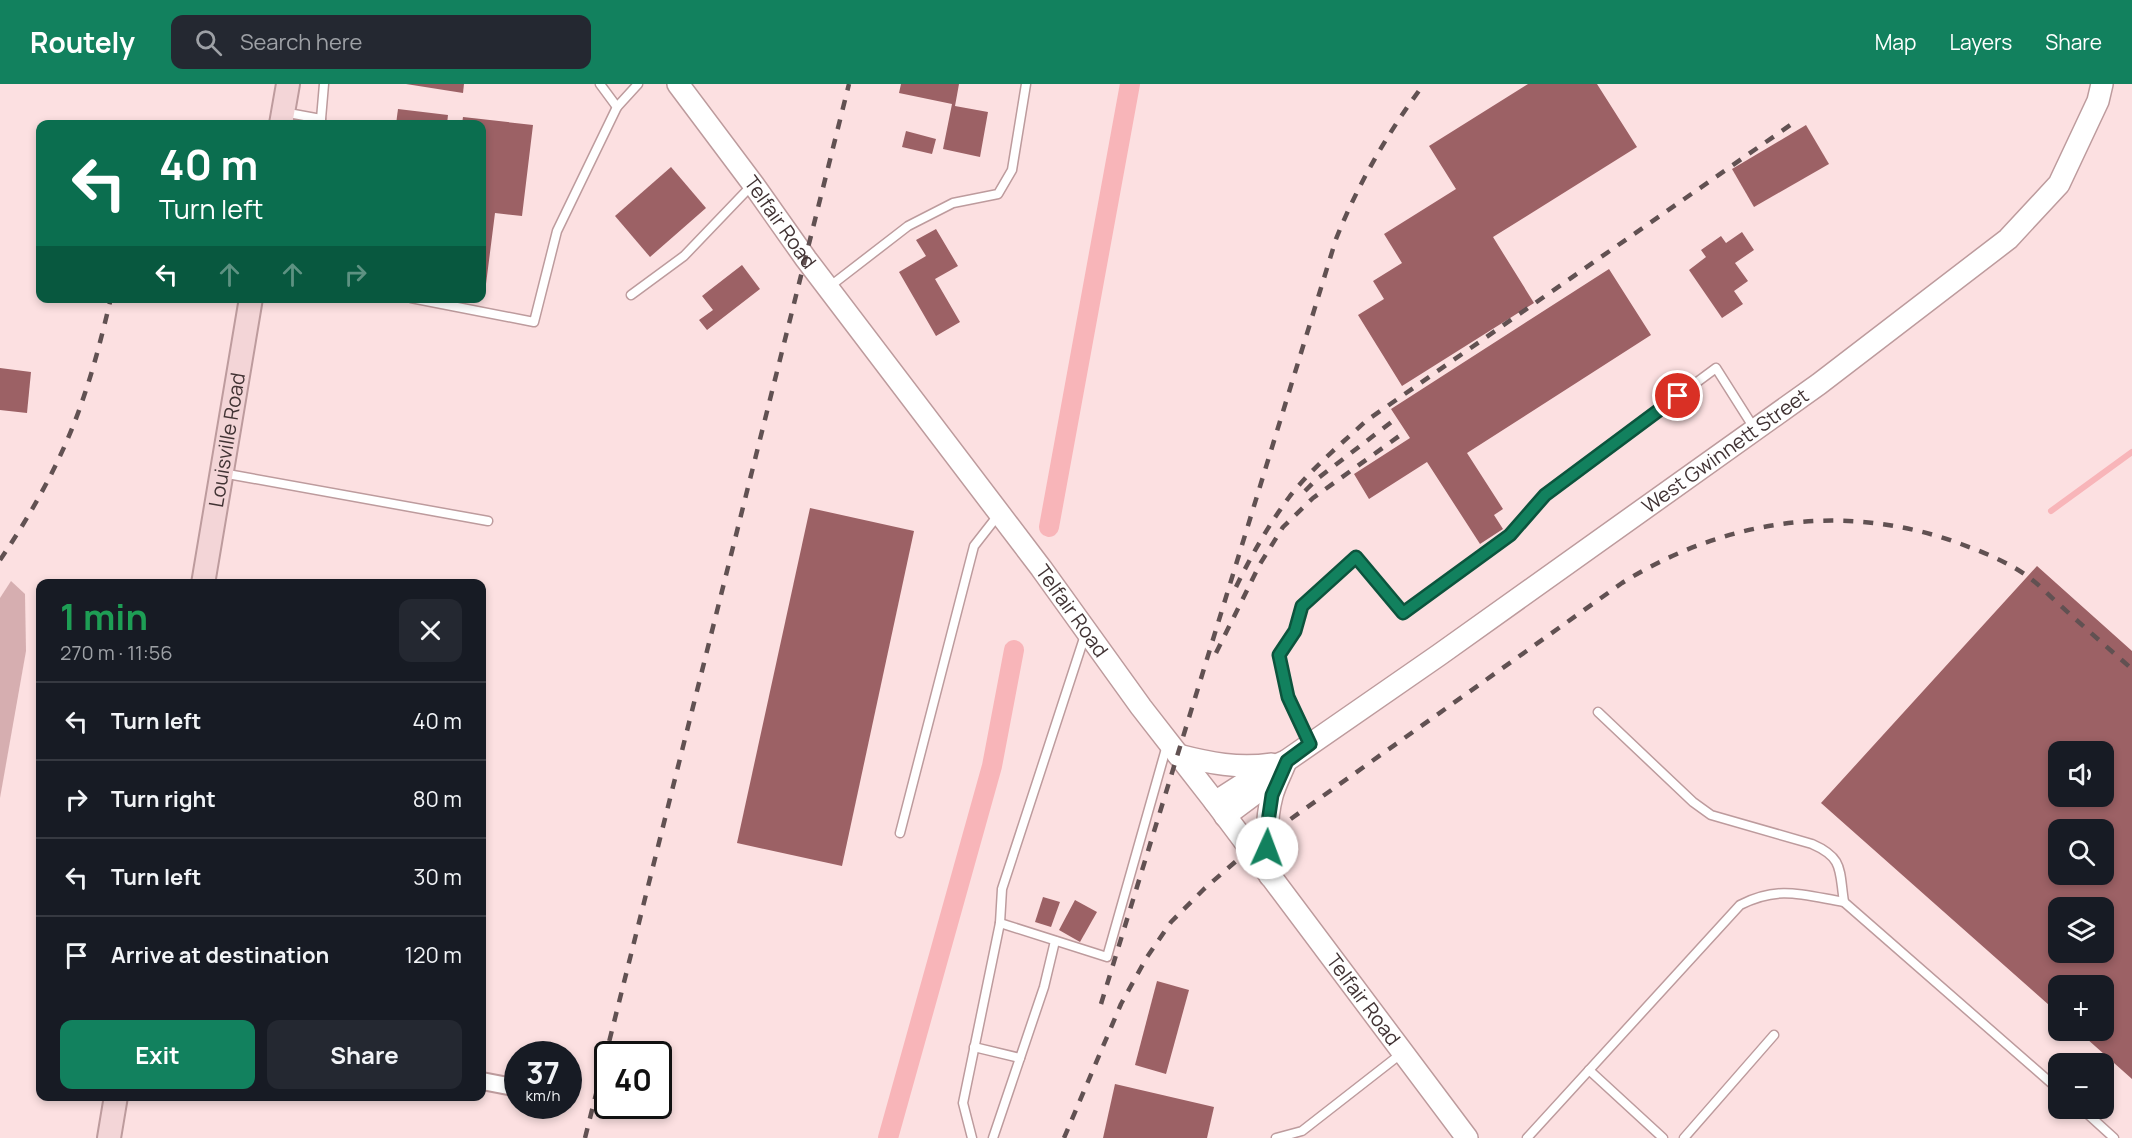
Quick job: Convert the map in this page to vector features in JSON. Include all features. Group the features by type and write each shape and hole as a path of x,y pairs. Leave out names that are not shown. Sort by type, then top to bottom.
{"main road":[{"path":"282,118 288,84"},
{"name":"Louisville Road","path":"204,579 251,303"},
{"path":"109,1138 115,1101"}],"street":[{"name":"Telfair Road","path":"678,84 806,259 1467,1138"},
{"name":"West Gwinnett Street","path":"1220,809 1265,770 1287,761 1819,384 2008,239 2059,184 2098,101 2102,84"},
{"path":"1173,748 1208,763 1232,766 1259,766 1287,761"},
{"path":"1270,876 1267,848 1268,822 1272,795 1287,761"},
{"path":"486,1082 504,1085"}],"lane":[{"path":"321,120 324,84"},
{"path":"600,84 617,107"},
{"path":"437,303 534,322 557,231 617,107 638,84"},
{"path":"829,287 908,226 953,203 998,194 1012,170 1026,84"},
{"path":"282,118 302,120"},
{"path":"631,295 684,256 753,184"},
{"path":"1310,744 1288,697 1279,655 1295,631 1302,606 1356,557 1403,613 1510,535 1545,495 1716,368 1755,429"},
{"path":"221,473 488,521"},
{"path":"900,833 974,546 999,513"},
{"path":"972,1138 963,1103 1000,923 1002,889 1086,632"},
{"path":"1598,712 1693,802 1711,815 1812,844 1827,851 1838,862 1844,902"},
{"path":"1000,923 1107,957 1173,748"},
{"path":"1527,1138 1740,905 1759,895 1789,892 1844,902 2048,1080"},
{"path":"993,1138 1044,987 1055,940"},
{"path":"1684,1138 1774,1035"},
{"path":"974,1047 1020,1058"},
{"path":"1276,1138 1302,1131 1402,1053"},
{"path":"1589,1070 1664,1138"},
{"path":"2092,1119 2114,1138"}],"shaded area":[{"path":"11,581 25,594 26,651 0,798 0,598"}],"building":[{"path":"406,84 464,84 463,93"},
{"path":"901,84 959,84 955,106 988,112 980,157 943,149 952,104 899,93"},
{"path":"1528,84 1597,84 1637,147 1493,237 1534,303 1402,386 1358,315 1384,299 1373,281 1402,263 1384,234 1456,189 1429,146"},
{"path":"398,109 448,115 447,120 397,120"},
{"path":"463,117 533,125 522,216 495,213 486,284 486,120 463,120"},
{"path":"1806,125 1829,164 1754,207 1732,169"},
{"path":"906,131 936,139 932,154 902,147"},
{"path":"671,167 706,208 650,257 615,216"},
{"path":"936,229 958,266 935,279 960,322 936,336 899,272 926,256 916,240"},
{"path":"1742,232 1754,250 1735,263 1748,281 1734,291 1743,304 1722,318 1689,270 1706,257 1701,250 1721,236 1726,243"},
{"path":"742,265 760,289 707,330 699,320 713,310 702,296"},
{"path":"1609,269 1651,335 1467,453 1503,509 1494,515 1503,529 1480,544 1427,462 1369,499 1354,474 1410,438 1391,409"},
{"path":"0,368 31,372 27,413 0,410"},
{"path":"810,508 914,531 842,866 737,843"},
{"path":"2037,566 2132,651 2132,1079 2114,1063 2114,1053 2103,1053 2089,1041 2114,1041 2114,975 2048,975 2048,1004 1821,803"},
{"path":"1043,897 1060,902 1051,927 1035,922"},
{"path":"1075,900 1097,912 1080,942 1059,930"},
{"path":"1157,981 1189,990 1166,1074 1135,1065"},
{"path":"1115,1084 1214,1107 1207,1138 1103,1138"}],"waterway":[{"path":"1049,527 1130,84"},
{"path":"2051,511 2132,452"},
{"path":"888,1138 992,766 1014,650"}],"railway":[{"path":"585,1138 849,84"},
{"path":"1101,1004 1336,239 1375,159 1424,84"},
{"path":"1236,587 1261,540 1290,496 1317,466 1366,421 1796,121"},
{"path":"0,560 37,501 68,439 92,372 110,303"},
{"path":"1305,491 1317,479 1394,420"},
{"path":"1216,653 1260,564 1283,527 1313,498 1402,434"},
{"path":"1064,1138 1121,1004 1147,957 1171,922 1204,889 1257,843 1622,583 1661,561 1702,544 1744,531 1787,523 1830,521 1874,523 1917,531 1978,550 2020,571 2132,669"}],"route":[{"path":"1267,848 1272,795 1287,761 1310,744 1288,697 1279,655 1295,631 1302,606 1356,557 1403,613 1510,535 1545,495 1678,396"}]}
